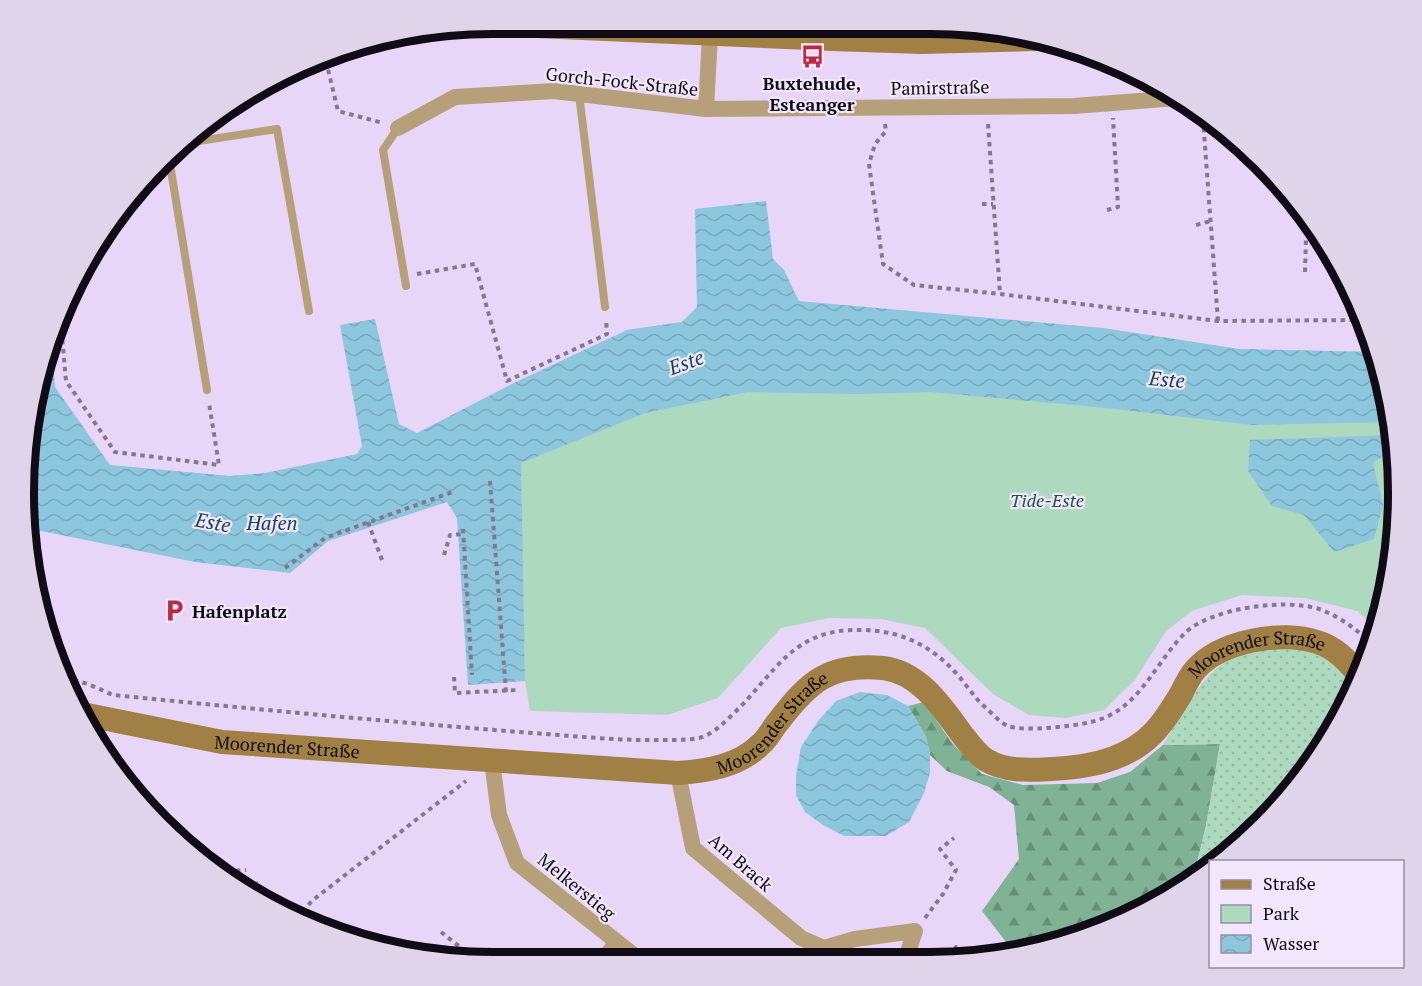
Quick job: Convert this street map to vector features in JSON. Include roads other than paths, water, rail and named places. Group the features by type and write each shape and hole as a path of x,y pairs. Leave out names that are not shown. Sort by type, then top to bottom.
{"street":[{"path":"700,34 984,38"},
{"path":"706,109 710,35"},
{"name":"Gorch-Fock-Straße","path":"398,128 455,97 554,91 706,109"},
{"name":"Pamirstraße","path":"706,109 1074,106 1163,99"},
{"name":"Moorender Straße","path":"93,716 222,742 678,773 706,771 746,756 762,743 797,697 824,675 844,668 863,667 887,669 920,685 939,703 968,742 986,760 1020,771 1070,768 1112,759 1125,753 1145,741 1161,726 1195,670 1213,656 1254,639 1278,637 1318,642 1347,660 1353,668"},
{"name":"Melkerstieg","path":"492,761 499,815 517,863 629,952"},
{"name":"Am Brack","path":"678,773 693,848 801,938 827,952"},
{"name":"Am Brack","path":"831,952 855,939 915,931 908,952"},
{"path":"609,952 616,942"}],"lane":[{"path":"579,94 605,307"},
{"path":"398,128 383,150 406,286"},
{"path":"200,141 277,129 309,311"},
{"path":"171,167 207,390"}],"water":[{"path":"766,201 773,259 784,270 799,301 1103,328 1239,349 1365,352 1382,422 1252,425 1107,408 931,392 858,394 748,392 645,413 521,463 525,681 468,685 457,518 447,502 328,541 290,573 195,562 36,530 34,493 38,433 53,363 55,387 110,465 230,476 265,473 357,454 362,446 340,325 375,319 399,424 417,433 516,382 627,330 682,322 697,307 695,209"},
{"path":"1384,435 1386,457 1385,455 1373,463 1383,505 1374,539 1334,552 1304,515 1272,506 1248,471 1250,440"},
{"path":"860,692 887,695 908,706 926,737 930,755 930,773 924,793 909,822 886,836 844,836 805,812 796,795 796,776 801,747 818,721 836,701"}],"place":[{"name":"Buxtehude, Esteanger","path":"812,57"},
{"name":"Hafenplatz","path":"174,611"}],"water label":[{"name":"Este","path":"686,362"},
{"name":"Este","path":"1167,379"},
{"name":"Este","path":"213,522"},
{"name":"Hafen","path":"272,522"}],"park label":[{"name":"Tide-Este","path":"1047,500"}]}
